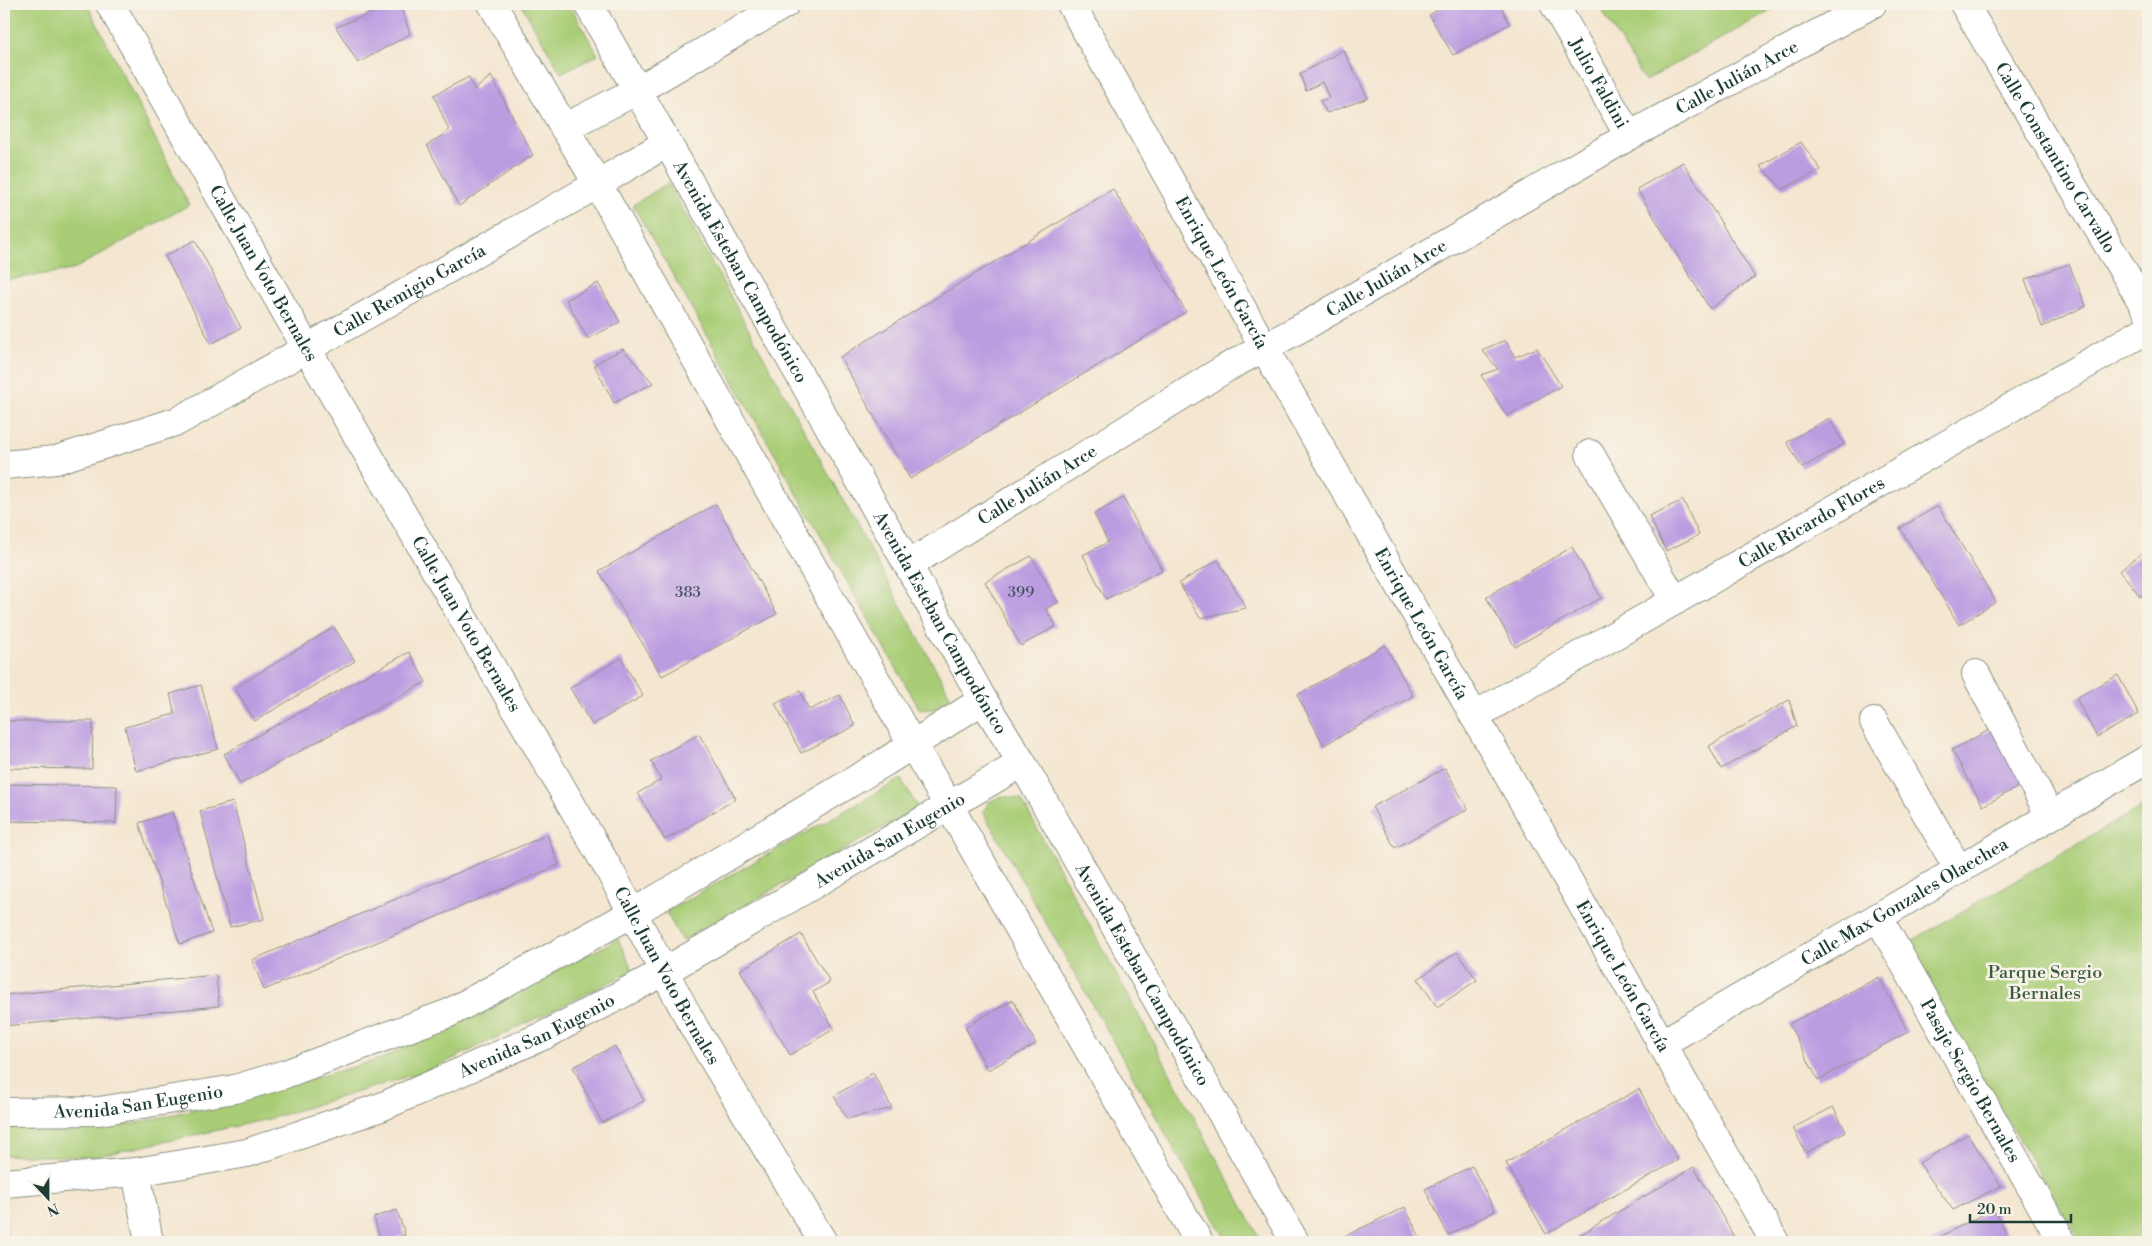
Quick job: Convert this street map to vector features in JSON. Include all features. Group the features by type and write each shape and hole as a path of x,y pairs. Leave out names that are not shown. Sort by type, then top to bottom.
{"street":[{"name":"Calle Juan Voto Bernales","path":"110,4 633,913 695,1029 817,1240"},
{"path":"492,4 597,183 912,744 1199,1242"},
{"name":"Avenida Esteban Campodónico","path":"588,4 983,700 1022,763 1295,1242"},
{"path":"564,128 638,90 785,4"},
{"name":"Enrique León García","path":"1071,4 1264,347 1775,1242"},
{"name":"Julio Faldini","path":"1554,4 1629,136"},
{"name":"Calle Julián Arce","path":"908,565 1226,368 1310,323 1629,136 1872,4"},
{"name":"Calle Constantino Carvallo","path":"1964,4 2148,312"},
{"name":"Calle Remigio García","path":"4,465 56,460 178,421 668,143"},
{"name":"Calle Ricardo Flores","path":"1474,716 2148,328"},
{"path":"1590,454 1676,601"},
{"path":"1976,674 2050,816"},
{"name":"Avenida San Eugenio","path":"4,1112 99,1111 235,1090 276,1077 449,1013 633,913 983,700"},
{"path":"1874,722 1959,870"},
{"name":"Calle Max Gonzales Olaechea","path":"1661,1044 2148,759"},
{"name":"Avenida San Eugenio","path":"4,1183 136,1172 247,1152 381,1107 547,1034 665,971 1022,763"},
{"name":"Pasaje Sergio Bernales","path":"1878,917 2062,1242"},
{"path":"136,1172 149,1242"}],"green space":[{"path":"4,4 87,4 189,205 72,270 4,280"},
{"path":"521,4 569,4 598,55 561,73"},
{"path":"1598,4 1783,4 1645,81"},
{"path":"668,183 950,695 943,708 920,710 633,205"},
{"path":"901,779 918,808 682,941 666,912"},
{"path":"1002,796 1021,799 1262,1242 1227,1242 983,812 989,802"},
{"name":"Parque Sergio Bernales","path":"2148,803 2148,1242 2081,1242 1903,946"},
{"path":"618,939 633,971 432,1069 269,1119 93,1157 4,1155 4,1123 132,1124 251,1096 384,1058"}],"building":[{"path":"394,4 400,4 410,34 358,63 336,27"},
{"path":"1448,4 1500,4 1509,24 1453,55 1429,15"},
{"path":"1343,50 1368,98 1327,113 1320,101 1329,98 1322,82 1306,91 1300,74"},
{"path":"491,76 533,155 459,206 427,145 449,131 434,95 469,77 474,90"},
{"path":"1801,142 1821,170 1783,189 1760,166"},
{"path":"1683,162 1755,277 1710,309 1637,189"},
{"path":"1113,189 1186,312 910,479 840,357"},
{"path":"195,240 241,328 211,344 165,256"},
{"path":"2069,264 2086,306 2042,327 2025,279"},
{"path":"598,283 620,322 588,339 566,300"},
{"path":"1505,340 1515,357 1537,348 1561,386 1507,416 1481,375 1498,369 1482,350"},
{"path":"623,349 653,383 614,403 594,364"},
{"path":"1829,418 1844,444 1802,468 1787,442"},
{"path":"1123,498 1162,570 1106,599 1083,555 1108,542 1094,514"},
{"path":"1683,500 1699,535 1666,551 1649,516"},
{"path":"716,504 777,614 662,676 599,571"},
{"path":"1938,506 1996,602 1959,625 1900,528"},
{"path":"1572,547 1601,598 1515,647 1486,597"},
{"path":"2148,548 2148,592 2140,596 2120,571"},
{"path":"1031,556 1058,602 1046,609 1056,626 1021,646 985,582"},
{"path":"1218,560 1246,608 1200,618 1179,583"},
{"path":"334,627 355,661 255,721 235,688"},
{"path":"1385,645 1413,696 1324,745 1297,695"},
{"path":"409,652 426,682 240,784 224,754"},
{"path":"621,658 643,696 592,725 570,688"},
{"path":"2118,675 2139,714 2097,737 2076,698"},
{"path":"201,685 218,749 136,771 125,727 175,714 170,694"},
{"path":"800,691 809,710 840,695 855,726 801,753 775,703"},
{"path":"1789,700 1797,726 1721,769 1709,746"},
{"path":"4,721 93,721 92,769 4,768"},
{"path":"1997,726 2027,782 1983,806 1952,750"},
{"path":"699,734 736,799 665,840 638,793 661,780 651,761"},
{"path":"1445,768 1468,809 1395,848 1372,807"},
{"path":"4,784 117,786 116,823 4,821"},
{"path":"233,802 264,919 230,927 200,811"},
{"path":"172,812 212,933 180,944 139,823"},
{"path":"547,835 559,865 264,990 252,960"},
{"path":"801,934 830,982 813,992 834,1029 790,1055 740,970"},
{"path":"1457,952 1477,980 1437,1007 1418,979"},
{"path":"216,975 219,1006 4,1026 4,995"},
{"path":"1879,977 1908,1032 1818,1080 1789,1024"},
{"path":"1013,1000 1036,1044 988,1070 965,1027"},
{"path":"615,1046 644,1101 602,1123 573,1067"},
{"path":"873,1073 892,1108 847,1119 834,1096"},
{"path":"1639,1089 1678,1160 1546,1234 1506,1163"},
{"path":"1833,1107 1846,1131 1806,1153 1793,1128"},
{"path":"1968,1134 2001,1186 1953,1210 1919,1163"},
{"path":"1472,1166 1495,1211 1448,1235 1425,1189"},
{"path":"1694,1167 1737,1242 1579,1242 1576,1237"},
{"path":"1405,1207 1422,1242 1340,1242 1339,1239"},
{"path":"1993,1209 2011,1242 1930,1242"},
{"path":"397,1210 405,1235 381,1242 374,1217"},
{"path":"4,1214 6,1214 7,1242 4,1242"}]}
